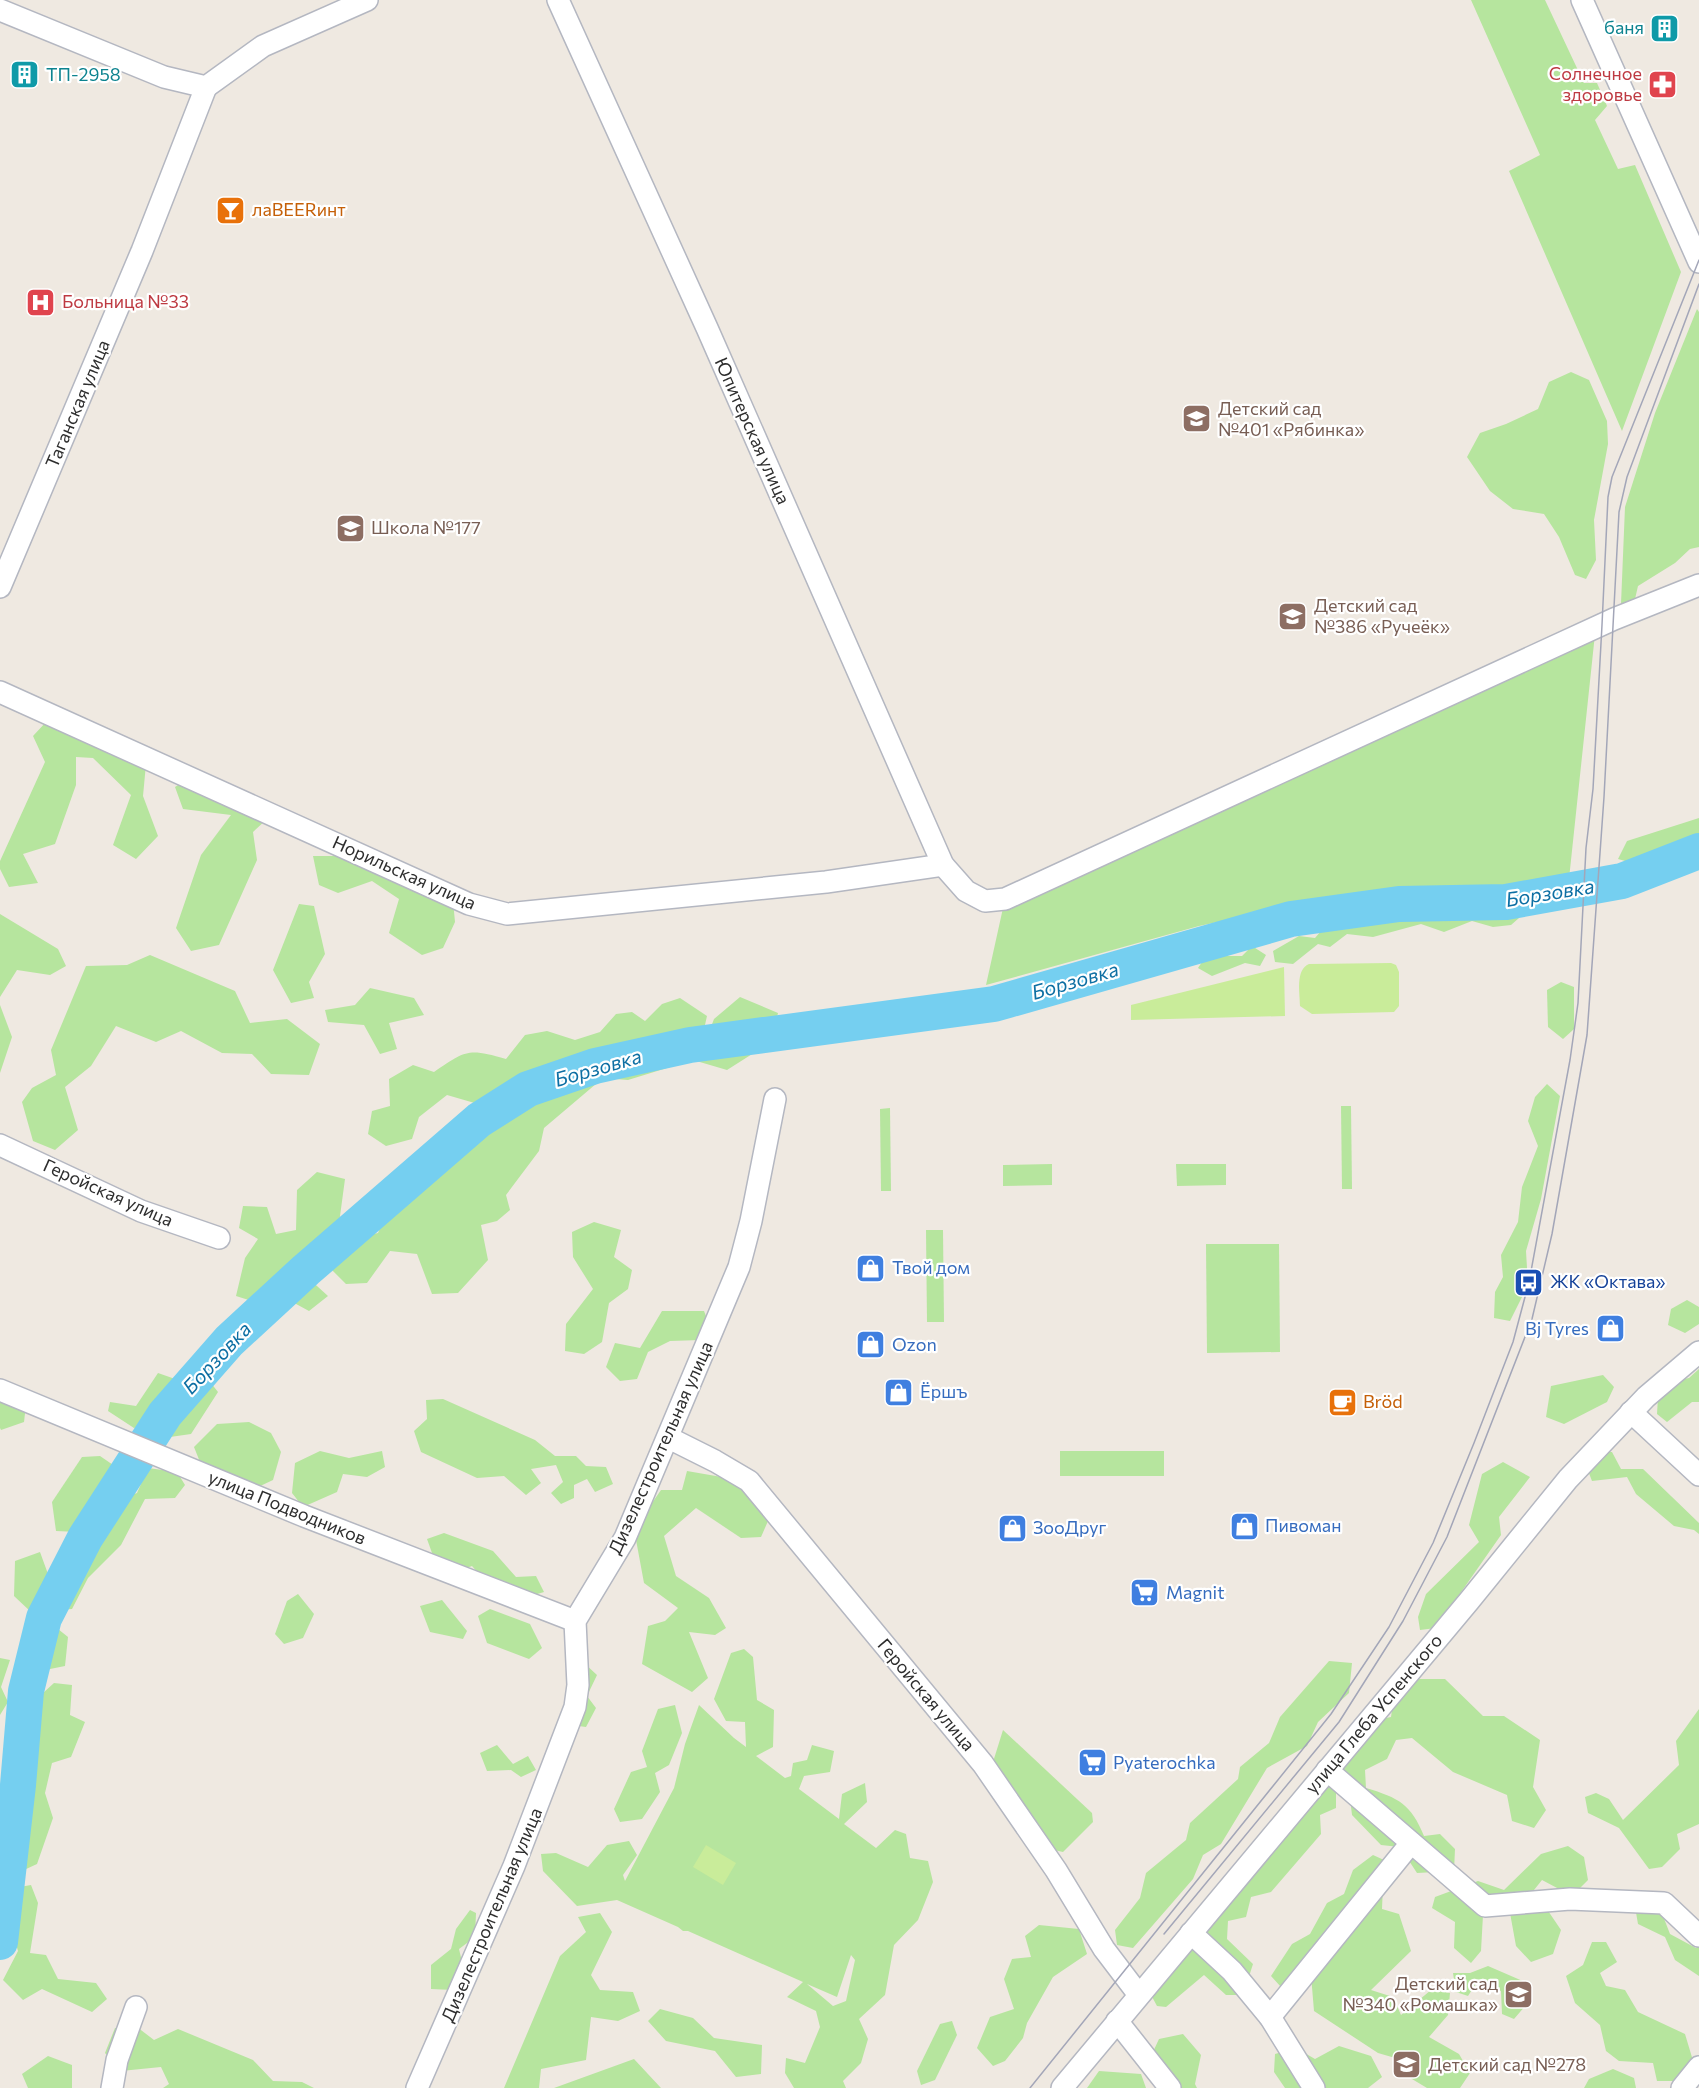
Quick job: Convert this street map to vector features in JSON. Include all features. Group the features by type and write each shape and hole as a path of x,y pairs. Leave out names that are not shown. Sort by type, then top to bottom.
{"street":[{"path":"0,10 164,77 206,87 263,46 367,0"},
{"name":"Юпитерская улица","path":"558,0 707,328 943,865 966,891 985,901 1005,900 1614,619 1699,585"},
{"path":"1582,0 1699,262"},
{"name":"Таганская улица","path":"0,587 142,251 206,87"},
{"name":"Норильская улица","path":"0,693 469,904 507,914 826,882 943,865"},
{"name":"Дизелестроительная улица","path":"417,2088 514,1866 575,1707 578,1685 575,1621 625,1538 739,1267 751,1221 775,1099"},
{"name":"Геройская улица","path":"0,1145 141,1211 219,1238"},
{"name":"улица Глеба Успенского","path":"1062,2088 1568,1479 1631,1412 1699,1352"},
{"name":"улица Подводников","path":"0,1390 304,1516 575,1621"},
{"path":"1631,1412 1699,1475"},
{"name":"Геройская улица","path":"669,1438 715,1461 749,1482 983,1764 1051,1862 1104,1949 1139,1995"},
{"path":"1327,1770 1485,1906 1570,1899 1664,1903 1699,1936"},
{"path":"1270,2017 1411,1843"},
{"path":"1191,1933 1232,1971 1270,2017 1314,2088"},
{"path":"112,2088 117,2060 136,2007"},
{"path":"1117,2021 1170,2088"},
{"path":"1682,2088 1699,2067"}],"green space":[{"path":"1471,0 1545,0 1584,83 1597,83 1607,106 1595,120 1618,169 1635,165 1681,272 1622,431 1509,171 1540,155"},
{"path":"1697,309 1699,312 1699,547 1690,549 1675,563 1638,586 1635,599 1621,604 1625,507 1655,413"},
{"path":"1571,372 1589,380 1607,421 1608,444 1594,520 1596,560 1586,579 1575,575 1559,537 1544,514 1513,509 1490,491 1467,457 1480,433 1538,409 1549,382"},
{"path":"1595,634 1569,879 1514,886 1398,890 1273,910 1199,926 986,985 1005,899"},
{"path":"47,721 146,764 143,796 158,836 136,859 113,845 131,795 93,758 76,757 76,785 55,844 23,854 38,883 9,887 0,869 0,861 45,762 33,736"},
{"path":"194,775 267,819 253,832 257,860 219,945 191,951 176,928 201,855 231,815 183,809 175,787"},
{"path":"1699,818 1699,842 1636,864 1618,859 1627,841"},
{"path":"313,856 357,856 453,901 455,922 443,948 422,955 389,933 399,899 372,881 338,893 319,885"},
{"path":"299,904 314,906 325,954 309,982 314,998 291,1003 273,970"},
{"path":"1453,909 1472,916 1494,910 1509,911 1519,918 1511,925 1493,927 1472,921 1444,932 1421,924 1373,937 1347,934 1330,947 1318,944 1293,964 1275,962 1273,951 1299,936 1315,938 1328,923 1348,928 1360,919 1403,915 1418,921 1424,912"},
{"path":"0,914 58,949 66,966 50,975 17,970 0,997"},
{"path":"1252,946 1266,955 1260,966 1245,963 1212,976 1198,968 1206,956 1242,956"},
{"path":"150,955 235,991 250,1023 287,1019 320,1044 309,1075 271,1074 252,1054 222,1053 181,1031 156,1042 116,1026 91,1066 65,1087 78,1130 55,1150 33,1141 22,1102 32,1088 56,1075 51,1050 86,966 127,965"},
{"path":"1391,963 1396,965 1399,972 1399,1006 1394,1012 1312,1014 1300,1006 1300,976 1309,964"},
{"path":"1284,967 1285,1016 1131,1020 1131,1005"},
{"path":"1561,982 1574,987 1574,1029 1563,1039 1548,1027 1547,990"},
{"path":"370,988 414,998 424,1015 389,1023 397,1049 380,1054 364,1025 328,1022 325,1010 355,1005"},
{"path":"740,997 778,1013 771,1042 727,1070 693,1060 628,1080 603,1078 544,1128 539,1151 506,1195 510,1210 497,1221 481,1225 488,1260 458,1293 432,1294 417,1254 390,1251 367,1283 346,1284 332,1270 351,1239 378,1233 387,1212 401,1210 409,1186 445,1157 459,1153 483,1124 539,1091 557,1090 597,1070 630,1062 645,1064 671,1052 703,1048 714,1019"},
{"path":"680,998 707,1016 702,1038 656,1048 604,1048 575,1056 553,1079 504,1090 478,1104 447,1095 419,1117 412,1139 386,1146 368,1134 372,1111 390,1106 389,1079 413,1065 434,1072 461,1055 475,1052 506,1059 525,1035 547,1031 575,1040 600,1032 616,1014 632,1012 645,1021 662,1004"},
{"path":"0,1005 12,1037 0,1073"},
{"path":"1547,1084 1560,1096 1541,1199 1526,1251 1528,1285 1510,1321 1494,1318 1495,1292 1503,1277 1501,1255 1518,1222 1522,1187 1538,1146 1528,1121 1535,1097"},
{"path":"1341,1106 1351,1106 1352,1189 1342,1189"},
{"path":"890,1108 891,1191 881,1191 880,1109"},
{"path":"1052,1164 1052,1185 1003,1186 1003,1165"},
{"path":"1176,1164 1226,1164 1226,1185 1177,1186"},
{"path":"317,1172 345,1179 338,1231 306,1276 328,1296 309,1311 274,1292 255,1302 236,1296 245,1258 258,1239 239,1228 243,1206 267,1207 276,1234 296,1230 297,1190"},
{"path":"594,1222 621,1230 614,1257 632,1270 628,1289 609,1303 602,1342 584,1354 565,1351 566,1324 593,1289 573,1257 572,1232"},
{"path":"926,1230 943,1230 944,1322 927,1322"},
{"path":"1206,1244 1279,1244 1280,1352 1207,1353"},
{"path":"1687,1300 1699,1307 1699,1324 1685,1333 1668,1325 1671,1309"},
{"path":"662,1311 704,1311 711,1329 701,1340 670,1341 648,1352 637,1379 620,1381 606,1367 615,1343 640,1348"},
{"path":"1699,1369 1699,1402 1692,1402 1667,1422 1657,1414 1658,1397 1668,1382 1689,1378"},
{"path":"158,1373 178,1380 203,1373 218,1392 191,1434 170,1437 156,1421 134,1428 108,1411 110,1402 136,1406"},
{"path":"1603,1375 1614,1387 1607,1402 1564,1424 1546,1417 1551,1386"},
{"path":"0,1392 26,1405 24,1422 1,1430"},
{"path":"443,1399 535,1440 555,1456 576,1456 586,1466 606,1467 613,1484 595,1492 587,1479 574,1485 574,1498 561,1504 551,1493 563,1482 556,1465 531,1469 541,1483 526,1495 504,1476 477,1478 421,1452 414,1431 427,1419 426,1400"},
{"path":"249,1422 271,1433 281,1452 273,1480 256,1488 202,1467 194,1447 217,1424"},
{"path":"320,1451 349,1458 382,1451 385,1467 367,1477 343,1474 337,1492 303,1507 292,1493 295,1463"},
{"path":"1060,1451 1164,1451 1164,1476 1060,1476"},
{"path":"1599,1452 1612,1452 1621,1469 1643,1469 1699,1523 1699,1534 1694,1530 1674,1526 1636,1494 1627,1477 1592,1481 1587,1468"},
{"path":"100,1456 119,1469 118,1486 77,1532 56,1531 52,1502 82,1457"},
{"path":"1503,1462 1530,1477 1499,1517 1501,1535 1436,1628 1420,1630 1418,1617 1426,1594 1479,1542 1469,1525 1482,1474"},
{"path":"148,1468 177,1472 185,1485 175,1498 145,1499 121,1545 88,1578 72,1609 31,1612 14,1596 15,1561 40,1552 52,1585 74,1583 83,1554 108,1531 119,1499 137,1493"},
{"path":"687,1471 733,1479 768,1521 761,1537 741,1538 696,1508 664,1536 676,1576 709,1598 726,1628 715,1635 689,1632 708,1678 692,1692 642,1664 648,1626 665,1621 678,1608 644,1583 634,1529 661,1490 682,1490"},
{"path":"444,1533 493,1551 516,1577 536,1576 544,1592 524,1598 512,1584 486,1582 472,1566 456,1572 436,1564 427,1539"},
{"path":"298,1594 314,1614 303,1638 284,1644 275,1634 287,1601"},
{"path":"442,1600 467,1631 463,1639 430,1632 420,1606"},
{"path":"490,1609 530,1624 542,1648 529,1659 487,1643 478,1616"},
{"path":"58,1629 68,1637 65,1666 45,1670 24,1656 35,1632"},
{"path":"744,1649 753,1657 757,1700 774,1710 773,1747 756,1756 785,1778 791,1776 793,1763 807,1760 812,1745 834,1751 830,1772 804,1776 799,1789 839,1819 842,1794 865,1783 867,1802 844,1824 876,1848 895,1830 906,1834 910,1858 928,1861 933,1882 918,1920 894,1945 885,1995 859,2019 868,2039 861,2063 843,2081 846,2088 794,2088 785,2073 786,2058 805,2063 820,2027 816,2011 787,1997 803,1982 617,1900 577,1906 543,1871 541,1854 556,1853 588,1867 607,1845 629,1841 637,1855 623,1875 625,1881 674,1788 685,1744 699,1705 746,1747 745,1722 726,1721 714,1699 731,1653","holes":["851,1955 855,1960 846,2001 833,2006 807,1984 837,1997"]},
{"path":"0,1658 10,1660 1,1687 8,1702 0,1715"},
{"path":"1329,1661 1352,1663 1349,1693 1318,1722 1307,1746 1267,1768 1221,1844 1203,1855 1193,1879 1133,1948 1117,1945 1115,1930 1140,1898 1146,1873 1186,1840 1190,1823 1238,1779 1240,1767 1269,1743 1280,1717"},
{"path":"584,1663 597,1675 587,1696 596,1708 586,1727 571,1725"},
{"path":"1412,1679 1445,1679 1483,1716 1504,1716 1540,1740 1533,1787 1546,1810 1534,1828 1512,1821 1507,1795 1453,1772 1412,1738 1396,1740 1387,1759 1365,1770 1366,1788 1395,1799 1409,1809 1424,1836 1440,1834 1455,1849 1454,1871 1417,1873 1400,1847 1381,1845 1352,1815 1348,1782 1334,1770 1357,1724 1391,1717 1394,1695"},
{"path":"54,1683 72,1685 70,1715 85,1722 71,1757 52,1763 45,1793 53,1818 37,1864 24,1870 14,1859 29,1809 22,1791 32,1703"},
{"path":"675,1705 682,1733 669,1765 655,1773 660,1792 642,1819 620,1822 614,1809 631,1772 647,1767 642,1751 658,1709"},
{"path":"1699,1709 1699,1824 1677,1834 1680,1849 1662,1867 1649,1869 1619,1828 1588,1813 1585,1797 1596,1793 1609,1799 1623,1820 1679,1765 1676,1741"},
{"path":"1003,1730 1092,1813 1093,1822 1063,1852 1054,1850 993,1762"},
{"path":"497,1745 513,1764 528,1756 536,1770 521,1777 511,1770 487,1771 480,1753"},
{"path":"1326,1780 1336,1790 1336,1808 1320,1815 1321,1834 1271,1892 1251,1897 1246,1917 1228,1921 1227,1939 1253,1964 1243,1995 1226,1995 1204,1975 1166,2007 1157,2006 1150,1993 1299,1812 1309,1810 1310,1789"},
{"path":"706,1845 736,1863 723,1885 693,1867"},
{"path":"1568,1846 1584,1857 1588,1880 1578,1890 1559,1889 1542,1880 1534,1890 1561,1930 1553,1954 1531,1962 1516,1946 1510,1913 1483,1915 1481,1951 1471,1963 1454,1948 1455,1922 1432,1908 1435,1897 1478,1881 1504,1890 1541,1854"},
{"path":"1373,1855 1384,1860 1382,1909 1399,1914 1411,1951 1371,1990 1393,1997 1401,2015 1431,1990 1450,1993 1448,2015 1429,2037 1459,2054 1470,2073 1460,2088 1427,2088 1402,2073 1402,2060 1378,2053 1314,2011 1311,1975 1281,1987 1271,1976 1292,1944 1310,1934 1327,1903 1344,1894 1353,1870"},
{"path":"31,1885 38,1903 30,1953 46,1955 58,1979 96,1983 107,1999 92,2012 42,1989 23,2000 3,1980 18,1951 9,1920 14,1888"},
{"path":"1634,1901 1658,1903 1670,1934 1696,1948 1699,1945 1699,1976 1675,1960 1665,1937 1638,1924"},
{"path":"470,1910 476,1913 475,1937 459,1949 464,1970 453,1990 431,1989 431,1965 451,1949 456,1929"},
{"path":"600,1913 612,1932 591,1975 600,1990 633,1992 640,2011 618,2021 591,2017 586,2060 541,2069 539,2088 504,2088 560,1956 586,1932 578,1917"},
{"path":"1039,1925 1079,1929 1087,1954 1053,1977 1027,2023 1023,2038 1005,2061 993,2066 977,2048 990,2017 1014,2009 1004,1979 1012,1959 1031,1957 1025,1936"},
{"path":"1592,1942 1606,1942 1617,1962 1600,1973 1606,1986 1625,1990 1638,2012 1685,2034 1694,2064 1680,2081 1657,2081 1653,2063 1619,2061 1606,2051 1600,2025 1575,2003 1566,1976 1583,1965"},
{"path":"1488,1966 1525,1982 1526,2005 1514,2019 1502,2014 1501,1991 1477,1982 1468,1996 1456,1992 1453,1973 1470,1973"},
{"path":"660,2009 693,2018 714,2038 762,2045 761,2074 736,2077 715,2051 666,2041 648,2021"},
{"path":"952,2021 957,2035 935,2080 921,2085 917,2071 940,2024"},
{"path":"137,2027 154,2040 178,2029 253,2060 273,2081 302,2082 314,2088 163,2088 169,2084 161,2067 121,2071 105,2053 115,2028"},
{"path":"1183,2034 1201,2055 1195,2084 1197,2088 1177,2088 1152,2054 1159,2039"},
{"path":"1339,2046 1371,2056 1382,2077 1368,2088 1285,2088 1274,2072 1275,2054 1296,2048 1315,2059"},
{"path":"48,2056 72,2065 72,2088 28,2088 22,2074"},
{"path":"634,2059 661,2088 554,2088"},
{"path":"1613,2069 1634,2078 1636,2088 1584,2088 1589,2079"},
{"path":"1099,2071 1141,2074 1146,2088 1087,2088"}],"waterway":[{"name":"Борзовка","path":"0,1942 26,1691 44,1618 85,1538 165,1414 229,1341 306,1270 479,1120 528,1089 595,1066 690,1045 994,1004 1291,919 1399,904 1506,902 1622,881 1699,851"}],"tram line":[{"path":"1030,2088 1331,1714 1389,1627 1433,1543 1513,1342 1529,1282 1570,1060 1578,1003 1586,848 1593,789 1608,497 1612,477 1699,260"},
{"path":"1164,1934 1339,1722 1403,1621 1447,1537 1532,1319 1552,1234 1587,1035 1604,797 1619,512 1627,477 1699,284"}],"place":[{"name":"баня","path":"1665,28"},
{"name":"ТП-2958","path":"25,75"},
{"name":"Солнечное здоровье","path":"1663,84"},
{"name":"лаBEERинт","path":"231,210"},
{"name":"Больница №33","path":"41,302"},
{"name":"Детский сад №401 «Рябинка»","path":"1197,419"},
{"name":"Школа №177","path":"350,528"},
{"name":"Детский сад №386 «Ручеёк»","path":"1293,616"},
{"name":"Твой дом","path":"871,1268"},
{"name":"ЖК «Октава»","path":"1529,1282"},
{"name":"Bj Tyres","path":"1610,1329"},
{"name":"Ozon","path":"871,1345"},
{"name":"Ёршъ","path":"899,1392"},
{"name":"Bröd","path":"1342,1402"},
{"name":"Пивоман","path":"1244,1526"},
{"name":"ЗооДруг","path":"1012,1528"},
{"name":"Magnit","path":"1145,1593"},
{"name":"Pyaterochka","path":"1092,1763"},
{"name":"Детский сад №340 «Ромашка»","path":"1519,1994"},
{"name":"Детский сад №278","path":"1407,2065"}]}
